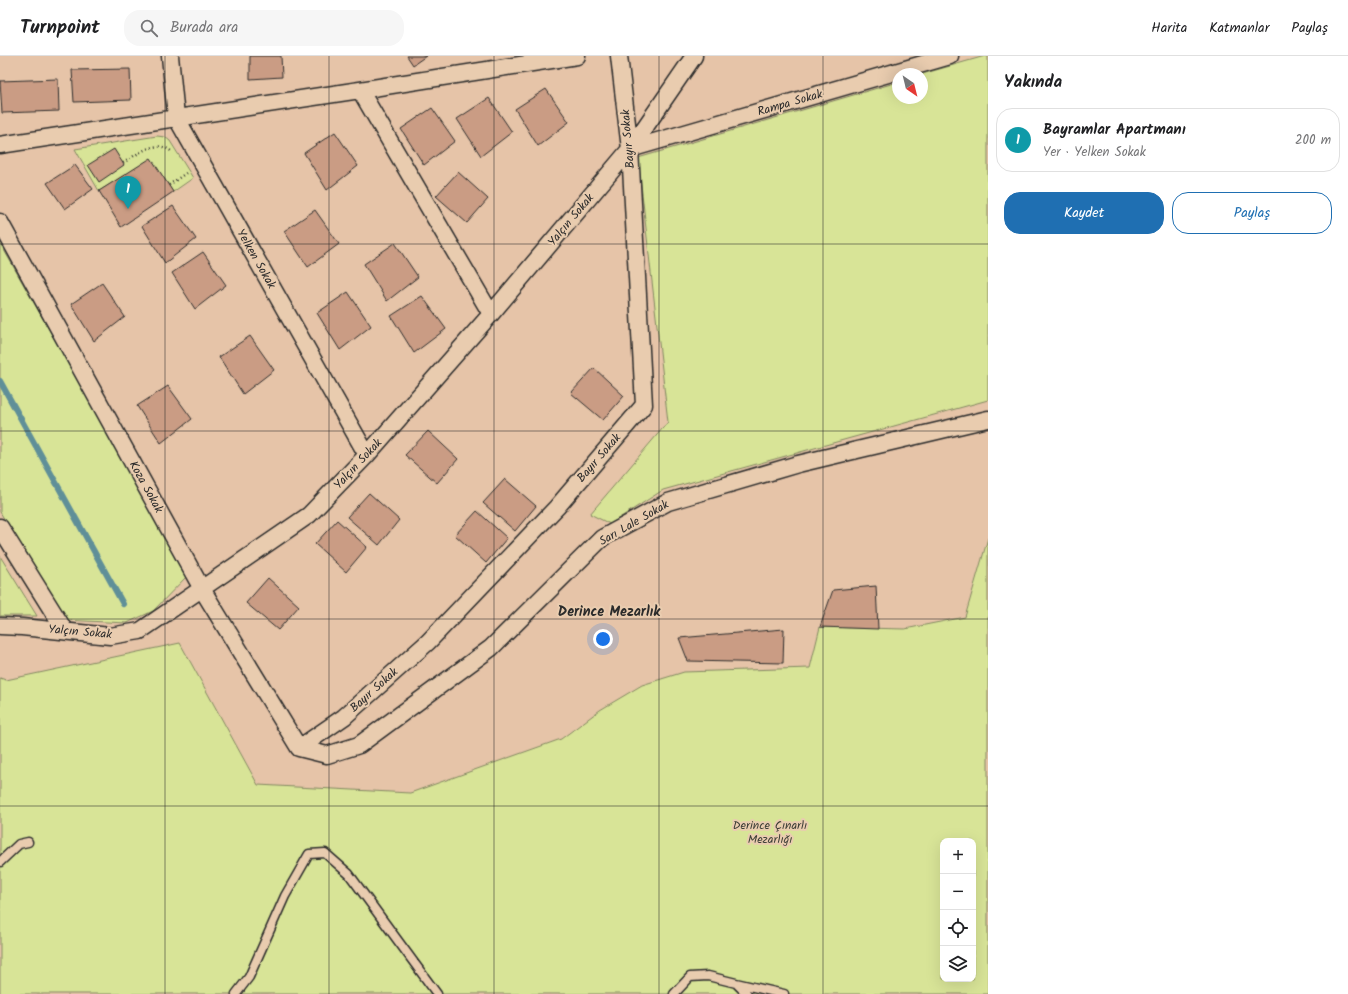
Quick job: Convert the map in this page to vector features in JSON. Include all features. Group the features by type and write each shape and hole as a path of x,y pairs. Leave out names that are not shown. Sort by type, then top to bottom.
{"street":[{"name":"Yelken Sokak","path":"170,56 176,118 367,455"},
{"path":"0,145 577,56"},
{"name":"Bayır Sokak","path":"299,748 344,717 428,642 558,506 644,405 630,149 619,56"},
{"name":"Yalçın Sokak","path":"0,626 22,626 110,636 140,631 309,515 367,455 491,314 630,149 694,56"},
{"name":"Rampa Sokak","path":"630,149 950,56"},
{"path":"360,90 491,314"},
{"name":"Koza Sokak","path":"0,222 202,589 299,748"},
{"name":"Sarı Lale Sokak","path":"299,748 327,755 359,745 491,648 602,538 668,502 798,464 988,419"},
{"path":"0,527 65,631"}],"lane":[{"path":"1,860 19,844 28,842"},
{"path":"236,994 249,977 285,896 309,854 325,853 349,874 438,994"},
{"path":"674,994 690,977 708,976 784,994"},
{"path":"736,983 746,994"}],"path":[{"path":"123,163 151,146 168,147 175,156"}],"green space":[{"path":"988,56 988,400 663,490 610,524 590,514 668,422 638,158 892,84 892,104 928,104 928,72"},
{"path":"157,136 165,137 170,141 193,178 173,192 151,159 99,191 75,149"},
{"path":"0,243 188,575 153,611 127,623 65,620 0,512"},
{"name":"Derince Çınarlı Mezarlığı","path":"988,538 988,994 0,994 0,678 6,680 180,643 258,785 410,793 561,739 600,710 642,685 684,672 810,668 820,627 905,629 965,617"},
{"path":"0,556 37,616 0,616"}],"building":[{"path":"250,56 281,56 282,77 250,79"},
{"path":"407,56 426,56 413,65"},
{"path":"130,69 131,100 74,102 72,70"},
{"path":"58,79 59,111 2,113 0,81"},
{"path":"546,89 569,122 538,146 515,109"},
{"path":"489,98 512,132 481,156 457,119"},
{"path":"432,108 455,141 424,165 401,129"},
{"path":"335,132 358,166 327,190 304,153"},
{"path":"114,149 124,165 99,182 88,165"},
{"path":"151,158 173,192 121,227 99,191"},
{"path":"75,165 93,189 65,209 47,183"},
{"path":"458,172 488,199 467,223 436,196"},
{"path":"173,206 196,239 165,263 142,226"},
{"path":"315,210 339,244 308,267 284,231"},
{"path":"395,243 418,277 387,301 364,264"},
{"path":"203,252 226,285 195,309 172,273"},
{"path":"102,283 125,317 94,341 71,304"},
{"path":"348,292 371,326 340,350 317,313"},
{"path":"422,296 446,329 414,353 391,316"},
{"path":"250,336 274,370 243,394 219,357"},
{"path":"594,368 624,396 603,420 571,393"},
{"path":"168,386 192,419 161,443 137,406"},
{"path":"428,431 458,459 437,483 405,455"},
{"path":"505,479 536,506 515,531 483,503"},
{"path":"369,493 399,520 379,545 347,517"},
{"path":"477,511 507,538 486,563 455,535"},
{"path":"337,520 367,547 346,572 315,544"},
{"path":"268,578 299,606 278,630 246,603"},
{"path":"876,586 878,629 820,627 833,590"},
{"path":"784,629 783,663 688,661 679,638"}],"waterway":[{"path":"0,381 123,604"}],"place":[{"name":"Bayramlar Apartmanı","path":"128,209"}],"district":[{"name":"Derince Mezarlık","path":"609,612"}]}
